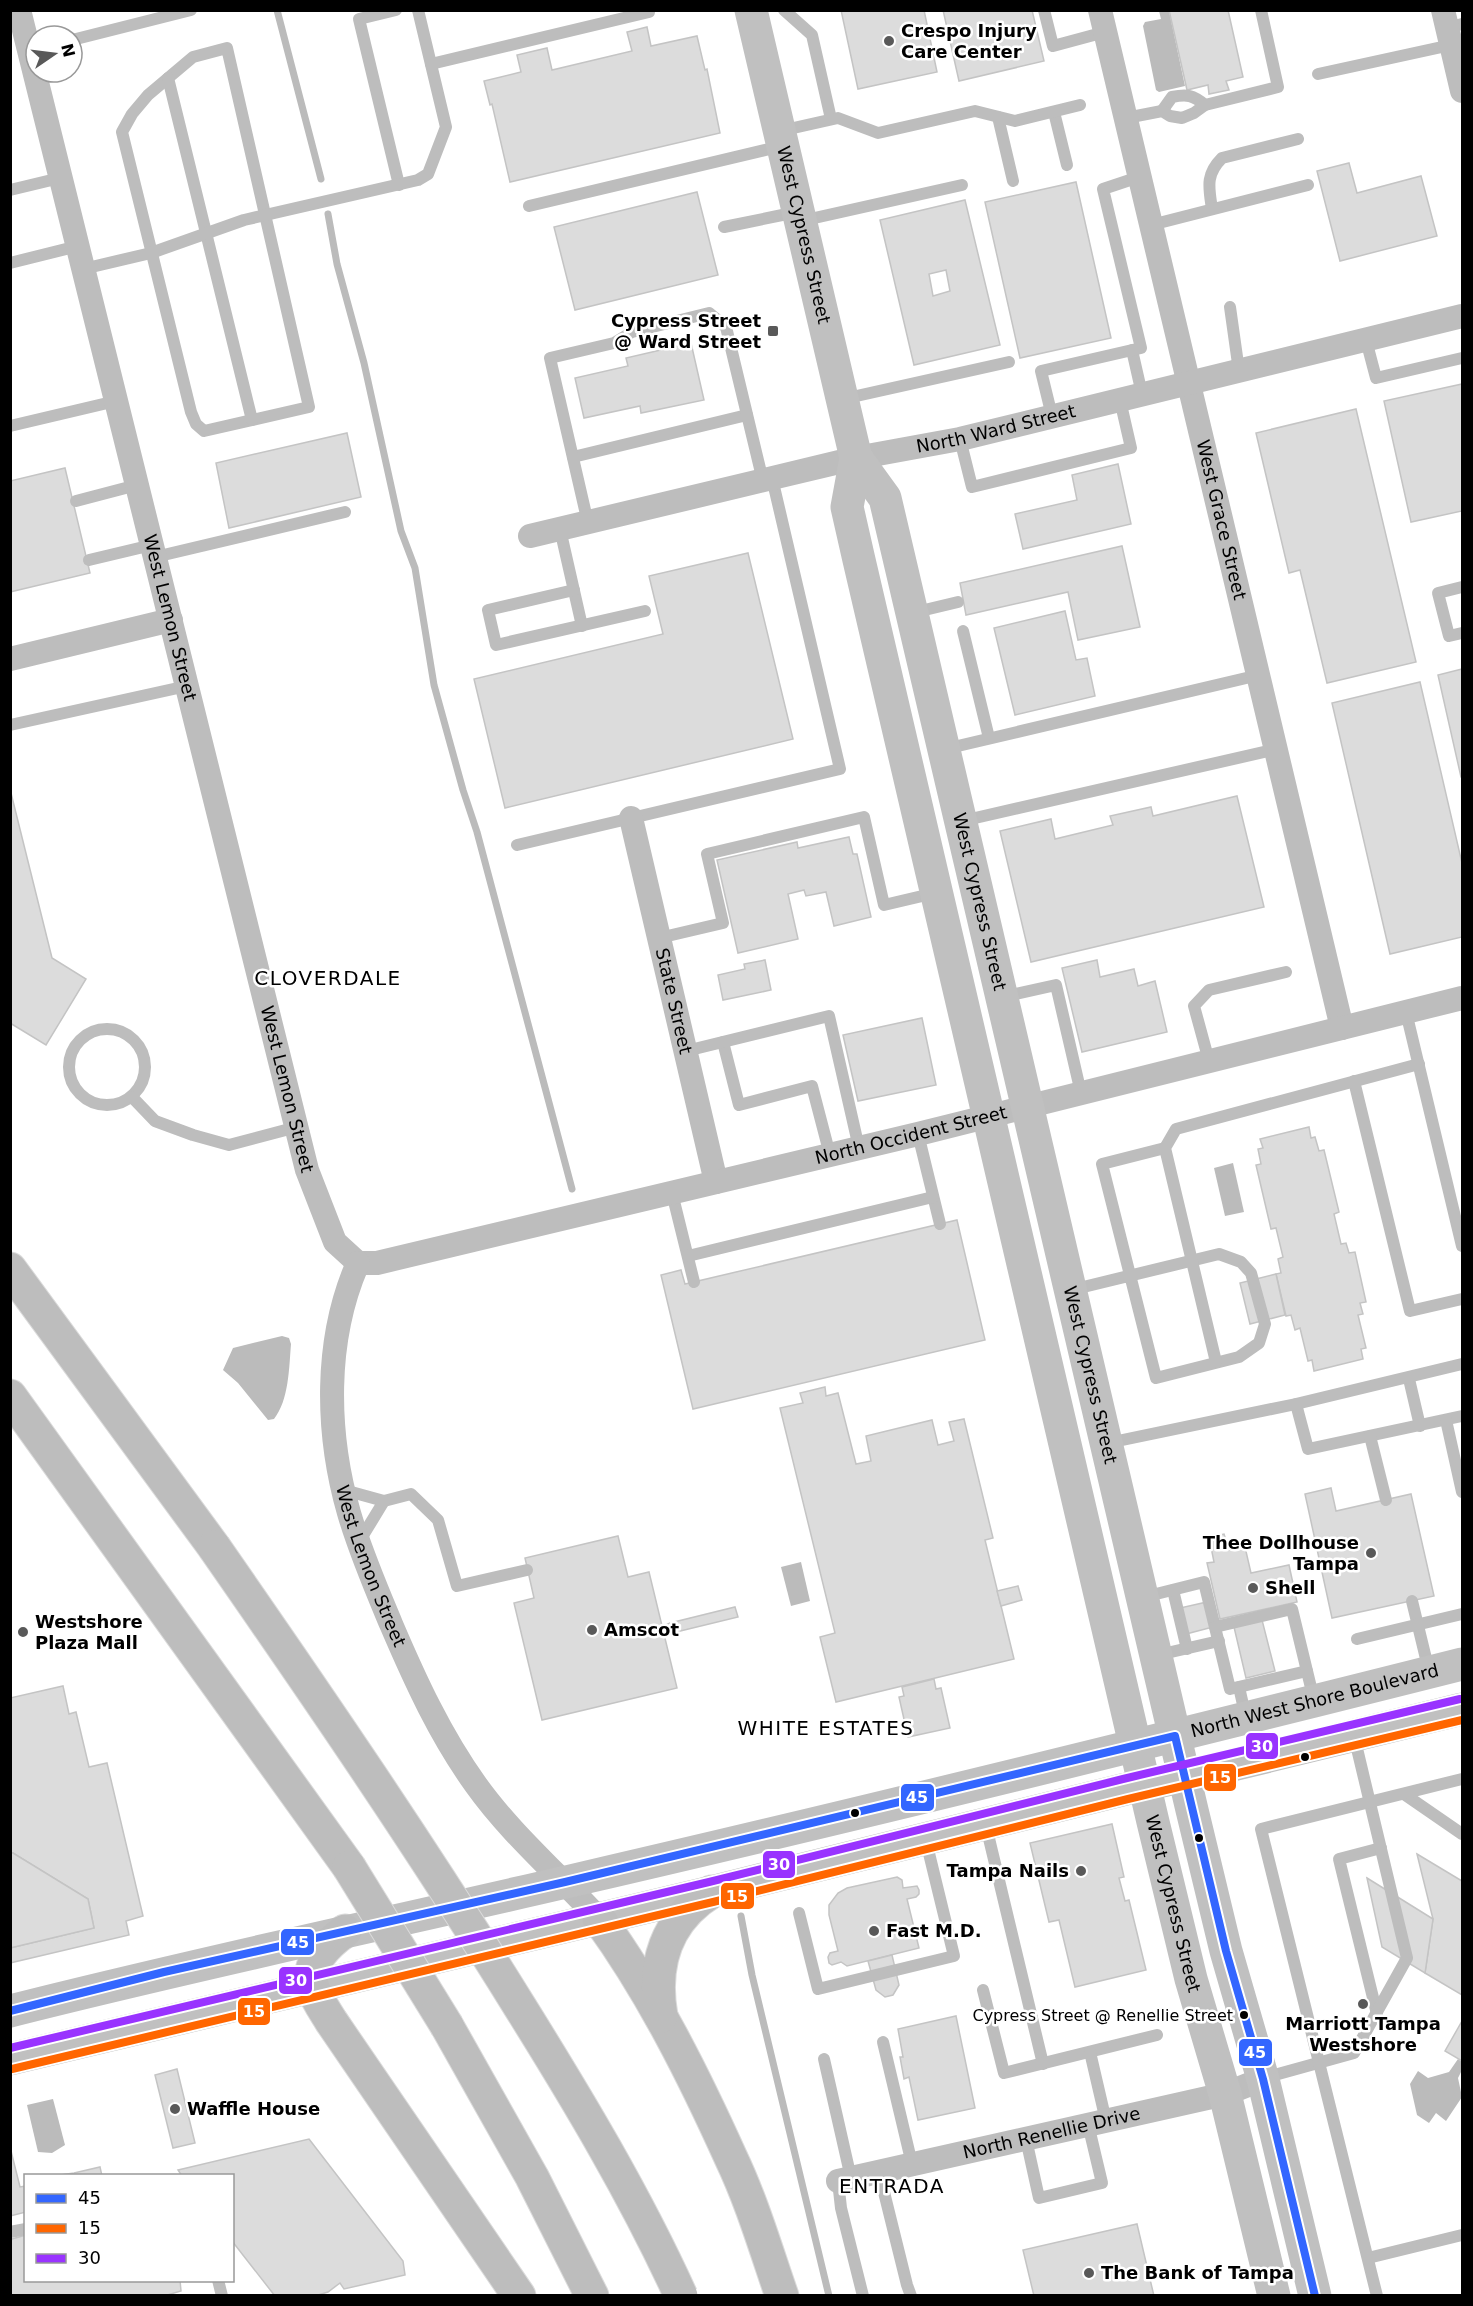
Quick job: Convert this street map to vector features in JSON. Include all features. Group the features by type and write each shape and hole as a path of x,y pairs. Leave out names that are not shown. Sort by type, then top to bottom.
{"highway":[{"path":"10,1269 213,1547 424,1854 588,2119 649,2230 681,2295"},
{"path":"10,1396 349,1867 447,2026 537,2186 592,2295"},
{"path":"661,2017 658,1981 667,1939 686,1911 711,1892"},
{"path":"599,1919 619,1947 661,2017 732,2160 782,2295"},
{"path":"345,1931 332,1940 320,1953 313,1970 312,1987 331,2021 519,2295"}],"street":[{"name":"West Lemon Street","path":"19,10 24,24"},
{"name":"West Cypress Street","path":"754,12 856,458 885,498 1106,1443 1158,1593 1172,1652 1175,1737 1226,1951 1263,2079 1315,2295"},
{"name":"West Grace Street","path":"1103,21 1342,1028"},
{"path":"1451,27 1462,91"},
{"name":"West Lemon Street","path":"40,84 60,178 307,1170 335,1242 357,1263 347,1288 339,1322 333,1369 333,1417 349,1513 411,1671 434,1719 456,1757 499,1814 599,1919"},
{"name":"North Ward Street","path":"530,536 856,458 960,439 1462,316"},
{"name":"West Cypress Street","path":"856,458 847,507 1144,1785 1191,1979 1225,2094 1275,2295"},
{"path":"10,659 171,620"},
{"name":"State Street","path":"631,818 716,1182"},
{"name":"North Occident Street","path":"357,1263 377,1263 672,1193 1462,998"},
{"path":"1067,1452 1106,1443"},
{"name":"North West Shore Boulevard","path":"10,2011 164,1972 565,1882 1175,1737 1246,1719 1310,1686 1429,1672 1462,1664"},
{"path":"10,2059 599,1919 1462,1709"},
{"name":"North Renellie Drive","path":"844,2180 1225,2094 1263,2079"}],"lane":[{"path":"84,37 191,10"},
{"path":"396,10 359,19 399,185"},
{"path":"10,263 151,253 244,220 399,185 418,180 428,174 446,127 418,10"},
{"path":"431,64 649,12 649,10"},
{"path":"784,10 812,35 831,119"},
{"path":"1044,10 1053,46 1103,21"},
{"path":"1126,118 1162,111 1170,116 1182,118 1205,105 1278,87 1261,10"},
{"path":"1318,74 1451,27"},
{"path":"227,48 265,215 309,407 204,431 196,424 191,412 122,132 132,114 148,95 193,57 227,48"},
{"path":"168,78 252,420"},
{"path":"1162,111 1172,97 1186,94 1195,97 1205,105"},
{"path":"529,206 781,138 831,119 838,118 878,133 975,111 1015,121 1080,105"},
{"path":"1054,112 1067,165"},
{"path":"998,117 1013,181"},
{"path":"1212,209 1209,182 1212,167 1221,158 1298,139"},
{"path":"1052,416 1041,371 1141,348 1103,189 1139,177"},
{"path":"10,190 60,178"},
{"path":"724,227 799,216 962,185"},
{"path":"1151,225 1308,185"},
{"path":"1230,307 1239,371"},
{"path":"517,845 840,769 726,327 709,313 632,332 614,343 550,358 588,523"},
{"path":"1366,340 1376,378 1462,358"},
{"path":"960,439 972,487 1131,448 1132,350"},
{"path":"842,399 1009,362"},
{"path":"10,426 116,401"},
{"path":"573,457 747,415"},
{"path":"76,501 137,485"},
{"path":"89,560 153,551 345,512"},
{"path":"560,529 582,626"},
{"path":"1462,587 1438,593 1449,636 1462,633"},
{"path":"574,590 488,610 496,645 645,611"},
{"path":"912,613 958,602"},
{"path":"963,632 989,738"},
{"path":"944,749 1259,675"},
{"path":"10,725 187,686"},
{"path":"961,821 1277,749"},
{"path":"659,938 723,923 707,854 864,817 884,905 936,893"},
{"path":"1209,1061 1194,1006 1209,990 1286,972"},
{"path":"1001,997 1056,985 1081,1093"},
{"path":"1406,1012 1462,1246"},
{"path":"686,1052 829,1016 859,1148"},
{"path":"109,1029 122,1032 133,1039 141,1050 145,1062 144,1075 132,1097 121,1103 103,1105 86,1099 77,1091 71,1081 69,1068 70,1056 75,1045 96,1030 109,1029"},
{"path":"723,1042 739,1105 812,1086 830,1155"},
{"path":"1216,1362 1165,1148 1176,1128 1419,1064"},
{"path":"1354,1082 1410,1311 1462,1299"},
{"path":"132,1097 154,1121 229,1145 297,1127"},
{"path":"918,1134 940,1224"},
{"path":"1070,1290 1129,1276 1192,1261 1219,1254 1241,1262 1251,1273 1264,1324 1259,1343 1239,1357 1156,1378 1129,1276 1102,1164 1165,1148"},
{"path":"672,1193 694,1282"},
{"path":"688,1256 933,1197"},
{"path":"1106,1443 1409,1379 1462,1364"},
{"path":"1409,1379 1420,1426"},
{"path":"1296,1404 1308,1449 1462,1416"},
{"path":"1446,1420 1461,1476 1462,1491"},
{"path":"1370,1436 1386,1500"},
{"path":"344,1490 384,1501 411,1494 438,1520 457,1586 527,1570"},
{"path":"359,1542 384,1501"},
{"path":"1158,1593 1204,1582 1230,1689 1310,1686 1292,1609 1215,1627"},
{"path":"1412,1601 1429,1672"},
{"path":"1357,1639 1462,1614"},
{"path":"1172,1652 1219,1641"},
{"path":"1239,1687 1246,1719"},
{"path":"1263,2079 1354,2052 1407,1958 1354,1736"},
{"path":"1377,2295 1261,1829 1462,1779"},
{"path":"1404,1794 1462,1834"},
{"path":"986,1825 1043,2064"},
{"path":"799,1913 818,1989 954,1956 926,1840"},
{"path":"1377,2013 1339,1858 1381,1848"},
{"path":"983,1990 1004,2073 1157,2035"},
{"path":"883,2043 912,2164"},
{"path":"1026,2139 1039,2198 1102,2183 1090,2052"},
{"path":"824,2059 844,2180 841,2208 862,2295"},
{"path":"879,2172 907,2285 912,2295"},
{"path":"1368,2258 1462,2235"}],"shaded area":[{"path":"1159,11 1169,11 1185,86 1159,92 1156,90 1143,26 1145,22 1161,19"},
{"path":"1233,1163 1244,1212 1225,1216 1214,1168"},
{"path":"282,1336 289,1338 291,1344 287,1383 279,1411 274,1419 268,1420 238,1383 223,1370 233,1348"},
{"path":"801,1562 810,1601 791,1606 781,1567"},
{"path":"1458,2059 1462,2062 1462,2070 1458,2078 1462,2097 1446,2121 1436,2113 1429,2123 1417,2115 1410,2084 1418,2071 1428,2078 1449,2072"},
{"path":"53,2099 65,2145 52,2153 38,2152 27,2105"}],"building":[{"name":"Crespo Injury Care Center","path":"841,10 924,10 937,72 858,89"},
{"path":"943,10 1032,10 1044,61 959,81"},
{"path":"1169,10 1228,10 1243,77 1226,81 1229,90 1209,94 1208,85 1187,90"},
{"path":"647,27 651,46 697,36 705,70 707,69 720,133 510,182 492,104 490,105 484,81 521,72 517,55 547,48 552,70 632,51 627,32"},
{"path":"1349,163 1357,193 1421,176 1437,236 1340,261 1317,171"},
{"path":"1076,182 1111,338 1020,358 985,202"},
{"path":"697,192 718,275 575,310 554,227"},
{"path":"965,200 1000,345 914,365 880,220","holes":["946,270 950,291 933,296 929,274"]},
{"path":"691,343 704,400 641,413 640,406 584,418 575,378 628,366 626,358"},
{"path":"1462,384 1462,511 1411,522 1384,401"},
{"path":"1356,409 1416,662 1327,683 1300,570 1289,573 1256,433"},
{"path":"347,433 361,497 229,528 216,463"},
{"path":"1118,464 1131,524 1023,549 1015,514 1077,500 1072,475"},
{"path":"65,468 90,573 10,592 10,481"},
{"path":"1122,546 1140,627 1078,640 1068,592 966,615 960,583"},
{"path":"748,553 793,739 505,808 474,679 663,634 649,576"},
{"path":"1065,611 1076,660 1087,658 1095,696 1015,715 994,628"},
{"path":"1462,669 1462,777 1461,777 1438,675"},
{"path":"1420,682 1462,863 1462,937 1390,954 1332,703"},
{"path":"10,789 52,958 86,979 46,1045 10,1023"},
{"path":"1237,796 1264,907 1031,962 1000,831 1051,819 1055,839 1113,825 1110,816 1151,807 1153,816"},
{"path":"849,837 853,854 857,854 871,917 834,926 826,892 806,896 804,890 788,894 798,939 738,953 717,860 797,842 798,848"},
{"path":"765,960 771,990 723,1000 718,975 745,969 744,964"},
{"path":"1097,960 1100,977 1134,969 1138,986 1155,981 1167,1032 1082,1052 1062,968"},
{"path":"922,1018 936,1085 858,1101 843,1035"},
{"path":"1309,1127 1311,1138 1315,1137 1319,1151 1324,1150 1339,1212 1334,1214 1341,1244 1346,1243 1349,1253 1355,1252 1366,1302 1360,1303 1363,1314 1358,1315 1366,1348 1361,1349 1363,1359 1314,1371 1312,1360 1308,1361 1300,1328 1295,1330 1291,1315 1286,1316 1276,1274 1281,1273 1278,1259 1283,1257 1276,1228 1271,1229 1256,1165 1261,1164 1258,1149 1263,1148 1260,1139"},
{"path":"957,1220 985,1340 693,1409 661,1275 681,1270 685,1284"},
{"path":"1276,1274 1285,1315 1250,1324 1240,1283"},
{"path":"825,1387 826,1396 838,1393 856,1464 871,1461 866,1436 932,1420 938,1445 954,1441 949,1422 964,1419 993,1538 985,1540 1014,1659 836,1702 820,1637 835,1633 780,1408 803,1403 800,1393"},
{"name":"Thee Dollhouse Tampa","path":"1331,1488 1336,1511 1411,1494 1434,1596 1332,1618 1305,1494"},
{"name":"Shell","path":"1224,1534 1229,1550 1245,1547 1251,1573 1289,1565 1297,1602 1220,1619 1207,1563 1214,1562 1209,1537"},
{"name":"Amscot","path":"618,1536 628,1577 649,1572 677,1688 542,1720 514,1603 534,1598 525,1558"},
{"path":"1018,1586 1022,1600 1001,1606 997,1591"},
{"path":"1207,1602 1213,1627 1186,1634 1180,1608"},
{"path":"735,1607 738,1617 672,1633 672,1631 664,1633 662,1627 670,1623"},
{"name":"Shell","path":"1262,1620 1275,1671 1246,1678 1234,1627"},
{"path":"934,1679 936,1689 941,1688 950,1728 908,1737 899,1697 904,1696 902,1687"},
{"path":"63,1686 69,1714 76,1712 89,1767 107,1763 143,1916 126,1921 129,1935 10,1963 10,1948 94,1928 88,1899 10,1853 10,1698"},
{"path":"1112,1824 1124,1877 1119,1878 1125,1901 1129,1900 1146,1970 1075,1987 1059,1920 1049,1922 1030,1843"},
{"path":"10,1853 88,1899 94,1928 10,1948"},
{"path":"1417,1854 1462,1881 1462,1995 1425,1973 1433,1919"},
{"name":"Fast M.D.","path":"897,1877 902,1880 903,1888 917,1886 919,1890 916,1897 907,1899 919,1948 847,1966 841,1962 832,1965 829,1963 830,1953 838,1951 829,1915 829,1905 838,1893 847,1888"},
{"path":"1367,1878 1433,1919 1425,1973 1382,1947"},
{"path":"892,1955 899,1985 893,1995 885,1997 876,1990 868,1961"},
{"path":"956,2016 975,2108 918,2120 909,2077 904,2079 898,2029"},
{"path":"1462,2021 1462,2061 1445,2051"},
{"name":"Waffle House","path":"177,2069 195,2143 173,2148 155,2075"},
{"path":"309,2139 403,2261 405,2275 344,2289 340,2283 328,2292 315,2296 275,2296 234,2244 234,2174 181,2174 178,2170"},
{"path":"10,2147 20,2187 24,2186 24,2212 10,2216"},
{"path":"100,2167 102,2174 67,2174"},
{"name":"The Bank of Tampa","path":"1137,2224 1154,2296 1034,2296 1023,2250"},
{"path":"24,2236 24,2282 180,2282 181,2291 164,2296 10,2296 10,2242 12,2239"}],"waterway":[{"path":"277,10 321,179"},
{"path":"328,214 337,264 364,363 401,531 415,568 434,685 477,832 572,1189"},
{"path":"741,1916 752,1975 829,2296"}],"transit line":[{"name":"30","path":"10,2048 709,1882 1123,1779 1460,1699"},
{"name":"15","path":"12,2069 1462,1720"},
{"name":"45","path":"10,2011 164,1972 565,1882 1175,1736 1226,1951 1263,2079 1315,2296"}],"place":[{"name":"Crespo Injury Care Center","path":"889,41"},
{"name":"Cypress Street @ Ward Street","path":"773,331"},
{"name":"Thee Dollhouse Tampa","path":"1371,1553"},
{"name":"Shell","path":"1253,1588"},
{"name":"Amscot","path":"592,1630"},
{"name":"Westshore Plaza Mall","path":"23,1632"},
{"name":"Tampa Nails","path":"1081,1871"},
{"name":"Fast M.D.","path":"874,1931"},
{"name":"Marriott Tampa Westshore","path":"1363,2004"},
{"name":"Cypress Street @ Renellie Street","path":"1244,2015"},
{"name":"Waffle House","path":"175,2109"},
{"name":"The Bank of Tampa","path":"1089,2273"}],"district":[{"name":"CLOVERDALE","path":"328,978"},
{"name":"WHITE ESTATES","path":"826,1728"},
{"name":"ENTRADA","path":"892,2186"}]}
